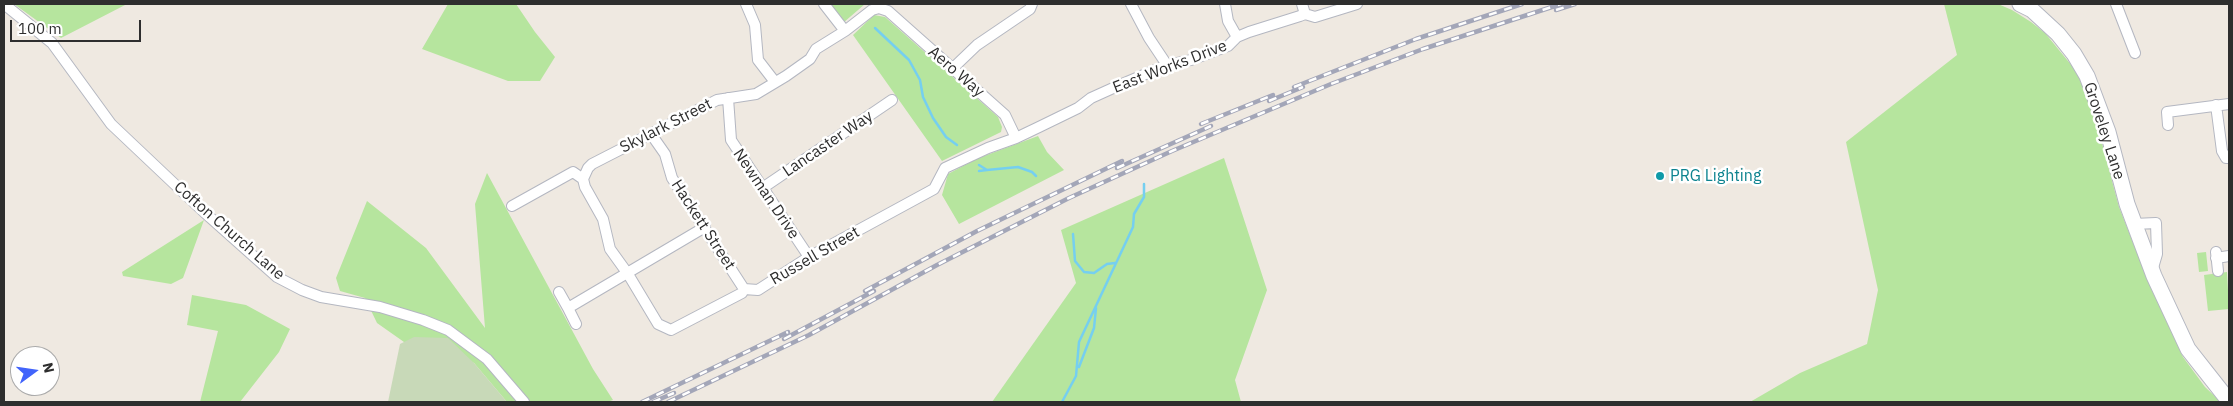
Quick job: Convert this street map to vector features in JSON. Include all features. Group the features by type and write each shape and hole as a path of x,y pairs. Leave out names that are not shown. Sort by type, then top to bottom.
{"main road":[{"name":"Groveley Lane","path":"2020,4 2032,10 2058,34 2074,54 2087,76 2108,132 2134,224 2152,272 2188,349 2229,401"}],"street":[{"name":"Cofton Church Lane","path":"4,4 52,43 111,124 204,212 277,277 302,290 380,307 448,330 487,359 524,402"},
{"path":"746,4 755,26 758,60 775,82"},
{"path":"824,4 845,31"},
{"path":"952,69 977,45 1030,9 1032,4"},
{"path":"1131,4 1149,38 1167,64"},
{"path":"1225,4 1228,21 1237,37"},
{"path":"1302,4 1305,14"},
{"name":"East Works Drive","path":"1016,138 1078,108 1091,98 1167,64 1191,60 1228,46 1237,37 1305,14 1315,17 1357,4"},
{"path":"2116,4 2135,53"},
{"name":"Skylark Street","path":"583,179 592,164 717,100 749,96 775,82 810,59 816,49 845,31 872,10 879,8 888,11"},
{"name":"Aero Way","path":"888,11 1005,115 1016,138"},
{"name":"Newman Drive","path":"728,98 731,140 764,187 808,257"},
{"name":"Lancaster Way","path":"764,187 892,100"},
{"path":"2168,125 2167,112 2229,104"},
{"path":"2216,106 2222,151 2226,158 2229,158"},
{"name":"Hackett Street","path":"651,134 665,154 672,178 744,289"},
{"name":"Russell Street","path":"628,274 658,324 671,330 742,293 744,289 758,290 808,257 934,189 945,168 988,148 1016,138"},
{"path":"512,206 573,172 583,179 603,219 610,249 628,274"},
{"path":"2134,224 2156,222 2157,254 2152,272"},
{"path":"568,308 705,227"},
{"path":"2218,271 2216,255 2229,256"},
{"path":"559,292 576,324"}],"green space":[{"path":"14,4 127,4 61,38"},
{"path":"448,4 516,4 555,57 540,81 508,81 422,49"},
{"path":"829,4 865,4 843,23"},
{"path":"1944,4 1998,4 2012,10 2045,33 2077,72 2098,128 2119,207 2145,273 2183,357 2205,387 2221,402 1750,402 1800,373 1867,344 1878,290 1846,142 1957,55"},
{"path":"874,15 885,17 998,117 1002,127 1001,132 942,161 853,35"},
{"path":"1038,136 1047,152 1064,170 959,224 942,195 948,174 976,159"},
{"path":"1224,158 1267,290 1235,380 1241,402 992,402 1076,283 1061,230"},
{"path":"487,173 593,369 613,400 607,402 507,402 474,363 419,344 404,342 377,323 365,298 340,291 336,278 367,201 426,248 485,328 475,204"},
{"path":"204,220 183,278 171,284 123,276 122,272"},
{"path":"2206,252 2208,271 2199,272 2197,253"},
{"path":"2227,272 2229,309 2208,311 2204,275"},
{"path":"192,295 246,305 290,329 279,352 240,402 200,402 218,331 187,325"},
{"path":"414,337 448,338 474,363 507,402 388,402 400,344"}],"waterway":[{"path":"875,28 909,60 920,80 923,97 933,118 946,137 957,145"},
{"path":"979,165 987,170 1018,167 1032,172 1036,176"},
{"path":"979,171 987,170"},
{"path":"1062,402 1076,376 1079,342 1133,227 1134,214 1144,197 1144,184"},
{"path":"1073,234 1075,261 1084,272 1094,273 1107,264 1115,263"},
{"path":"1079,367 1094,328 1096,308"}],"railway":[{"path":"1294,87 1416,39 1522,4"},
{"path":"668,402 809,335 937,265 1069,198 1172,151 1331,84 1423,49 1561,4"},
{"path":"1556,10 1575,4"},
{"path":"1269,101 1303,87"},
{"path":"1201,124 1273,95"},
{"path":"1117,168 1211,126"},
{"path":"865,291 977,231 1122,161"},
{"path":"784,339 874,291"},
{"path":"642,402 788,332"},
{"path":"653,402 674,393"}],"place":[{"name":"PRG Lighting","path":"1660,176"}]}
